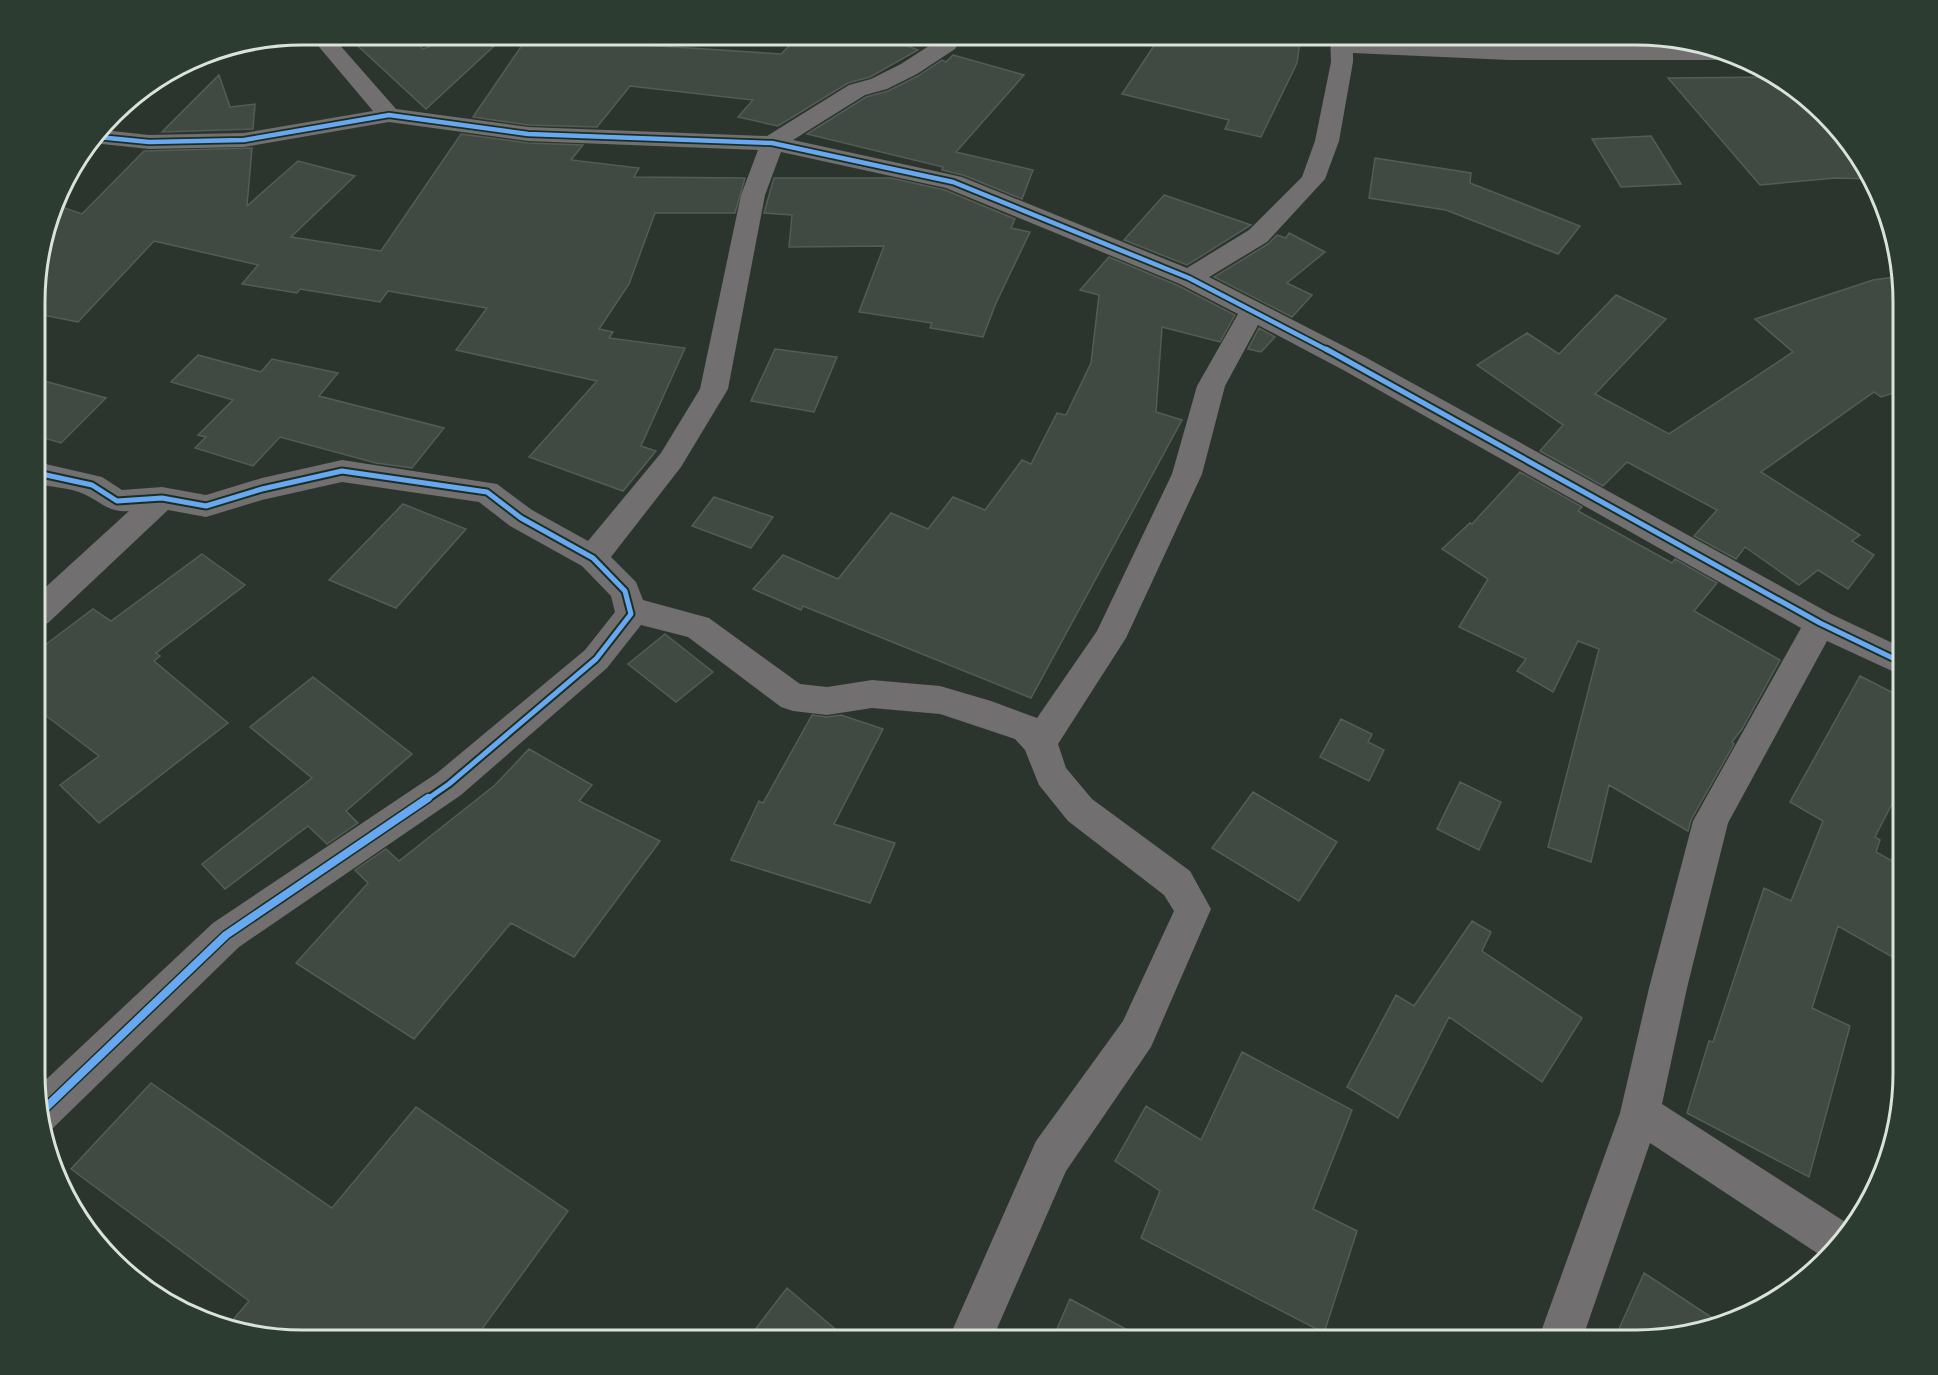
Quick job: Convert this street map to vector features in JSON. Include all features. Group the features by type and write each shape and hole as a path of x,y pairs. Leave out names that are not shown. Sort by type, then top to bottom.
{"street":[{"path":"329,45 389,115"},
{"path":"592,558 671,460 714,389 753,195 772,143 857,90 879,84 909,69 945,45"},
{"path":"1189,278 1258,236 1313,179 1327,141 1342,62 1342,45"},
{"path":"1398,45 1509,53 1699,53"},
{"path":"105,138 149,142 244,140 389,115 528,134 772,143 953,182 1189,278 1366,370 1820,623 1893,658"},
{"path":"1040,742 1110,639 1186,474 1211,386 1253,311"},
{"path":"45,475 92,485 117,501 162,498 206,506 262,489 342,471 487,492 521,518 592,558 625,591 631,614 621,629 587,666 449,784 226,935 47,1106"},
{"path":"45,607 162,498"},
{"path":"629,609 698,627 793,697 827,701 872,694 940,700 1028,729 1040,742 1051,775 1080,810 1177,884 1193,909 1137,1034 1051,1156 974,1330"},
{"path":"1564,1330 1640,1113 1668,988 1712,820 1820,623"},
{"path":"1640,1113 1832,1238"}],"building":[{"path":"357,45 419,45 423,49 434,45 495,45 426,109"},
{"path":"522,45 645,45 781,54 790,45 905,45 918,50 870,77 848,83 778,126 738,117 753,100 630,86 597,127 528,125 473,117"},
{"path":"1154,45 1300,45 1297,63 1261,137 1225,129 1229,120 1122,94"},
{"path":"953,55 1024,75 956,152 1033,170 1022,199 963,175 942,170 943,167 807,134 866,97 888,91 918,76 942,60 946,62"},
{"path":"219,75 230,107 255,104 253,129 162,132"},
{"path":"1761,77 1765,79 1818,120 1850,159 1861,179 1835,178 1760,185 1668,78"},
{"path":"461,134 528,143 583,145 571,160 639,168 634,177 745,178 735,213 655,213 629,284 599,329 613,332 609,338 685,348 641,446 656,451 623,491 529,457 597,381 456,350 487,308 388,291 380,302 300,289 297,293 242,284 258,265 154,241 78,322 45,316 47,268 54,235 64,208 82,214 144,151 252,148 247,206 298,161 355,176 291,237 381,251"},
{"path":"1651,136 1681,184 1621,187 1592,139"},
{"path":"1375,158 1471,173 1470,183 1580,226 1558,254 1446,210 1369,198"},
{"path":"774,178 891,178 945,190 1015,219 1011,228 1030,232 996,303 983,337 930,328 932,323 859,312 884,246 789,247 792,215 764,213"},
{"path":"1164,195 1251,225 1187,265 1124,240"},
{"path":"1289,233 1325,252 1287,283 1312,295 1292,317 1214,277 1268,244 1277,235 1286,238"},
{"path":"1109,257 1179,286 1235,315 1220,342 1162,327 1156,412 1182,420 1031,698 803,606 801,610 753,589 783,555 838,579 891,513 928,529 953,497 985,510 1022,460 1031,464 1057,413 1066,415 1091,363 1099,295 1080,290"},
{"path":"1892,277 1893,393 1881,397 1874,392 1761,472 1860,535 1852,541 1874,555 1848,589 1818,570 1799,585 1745,547 1736,559 1694,536 1717,510 1627,462 1603,486 1540,451 1563,425 1477,365 1527,333 1559,354 1616,295 1666,319 1595,394 1669,434 1793,352 1755,319 1873,280"},
{"path":"1259,328 1275,337 1261,352 1248,349"},
{"path":"775,349 837,357 814,412 751,401"},
{"path":"198,355 261,372 272,359 338,373 319,396 444,428 412,468 376,463 280,437 253,466 195,448 206,437 198,435 233,400 171,382"},
{"path":"45,381 106,398 61,443 45,438"},
{"path":"1520,472 1582,507 1578,511 1672,563 1675,559 1717,583 1694,611 1780,660 1742,729 1732,742 1734,744 1691,820 1688,831 1609,785 1591,862 1548,847 1599,649 1578,641 1553,692 1517,671 1526,659 1459,627 1488,579 1442,549 1470,523 1472,524"},
{"path":"714,497 773,517 751,548 692,526"},
{"path":"403,504 466,529 396,608 329,580"},
{"path":"202,554 245,585 156,653 160,656 154,661 228,723 99,823 60,785 99,756 45,715 45,645 93,609 111,621"},
{"path":"665,634 713,672 676,702 628,664"},
{"path":"1860,676 1893,693 1893,802 1875,837 1880,840 1876,852 1893,861 1893,957 1838,926 1812,1008 1850,1026 1809,1177 1687,1113 1709,1041 1713,1042 1764,888 1791,901 1823,821 1790,802"},
{"path":"313,677 412,754 346,811 358,823 327,844 308,826 225,889 202,864 312,778 250,727"},
{"path":"812,715 827,717 841,715 883,729 834,824 895,843 870,903 731,860 759,801 763,803"},
{"path":"1341,719 1372,734 1368,742 1384,750 1369,781 1320,757"},
{"path":"529,749 592,785 579,801 660,841 574,957 511,923 414,1039 296,963 368,883 355,870 386,849 399,861 495,785"},
{"path":"1460,782 1501,802 1479,850 1437,829"},
{"path":"1253,792 1337,842 1299,901 1212,848"},
{"path":"1472,921 1491,932 1482,951 1582,1018 1542,1082 1449,1017 1398,1118 1347,1087 1396,995 1414,1006"},
{"path":"1242,1052 1352,1110 1313,1209 1357,1231 1325,1330 1318,1330 1141,1238 1160,1191 1115,1161 1146,1106 1201,1140"},
{"path":"151,1083 332,1208 416,1107 568,1211 481,1330 268,1328 233,1320 249,1301 71,1169"},
{"path":"1644,1273 1712,1318 1670,1328 1618,1330"},
{"path":"787,1288 836,1330 755,1330"},
{"path":"1070,1299 1127,1330 1056,1330"}],"cycle path":[{"path":"105,138 149,142 244,140 389,115 528,134 772,143 953,182 1189,278 1355,364 1820,623 1893,658"},
{"path":"45,475 92,485 117,501 162,498 206,506 262,489 342,471 487,492 521,518 593,558 625,591 631,614 596,659 449,784 226,935 47,1106"}]}
